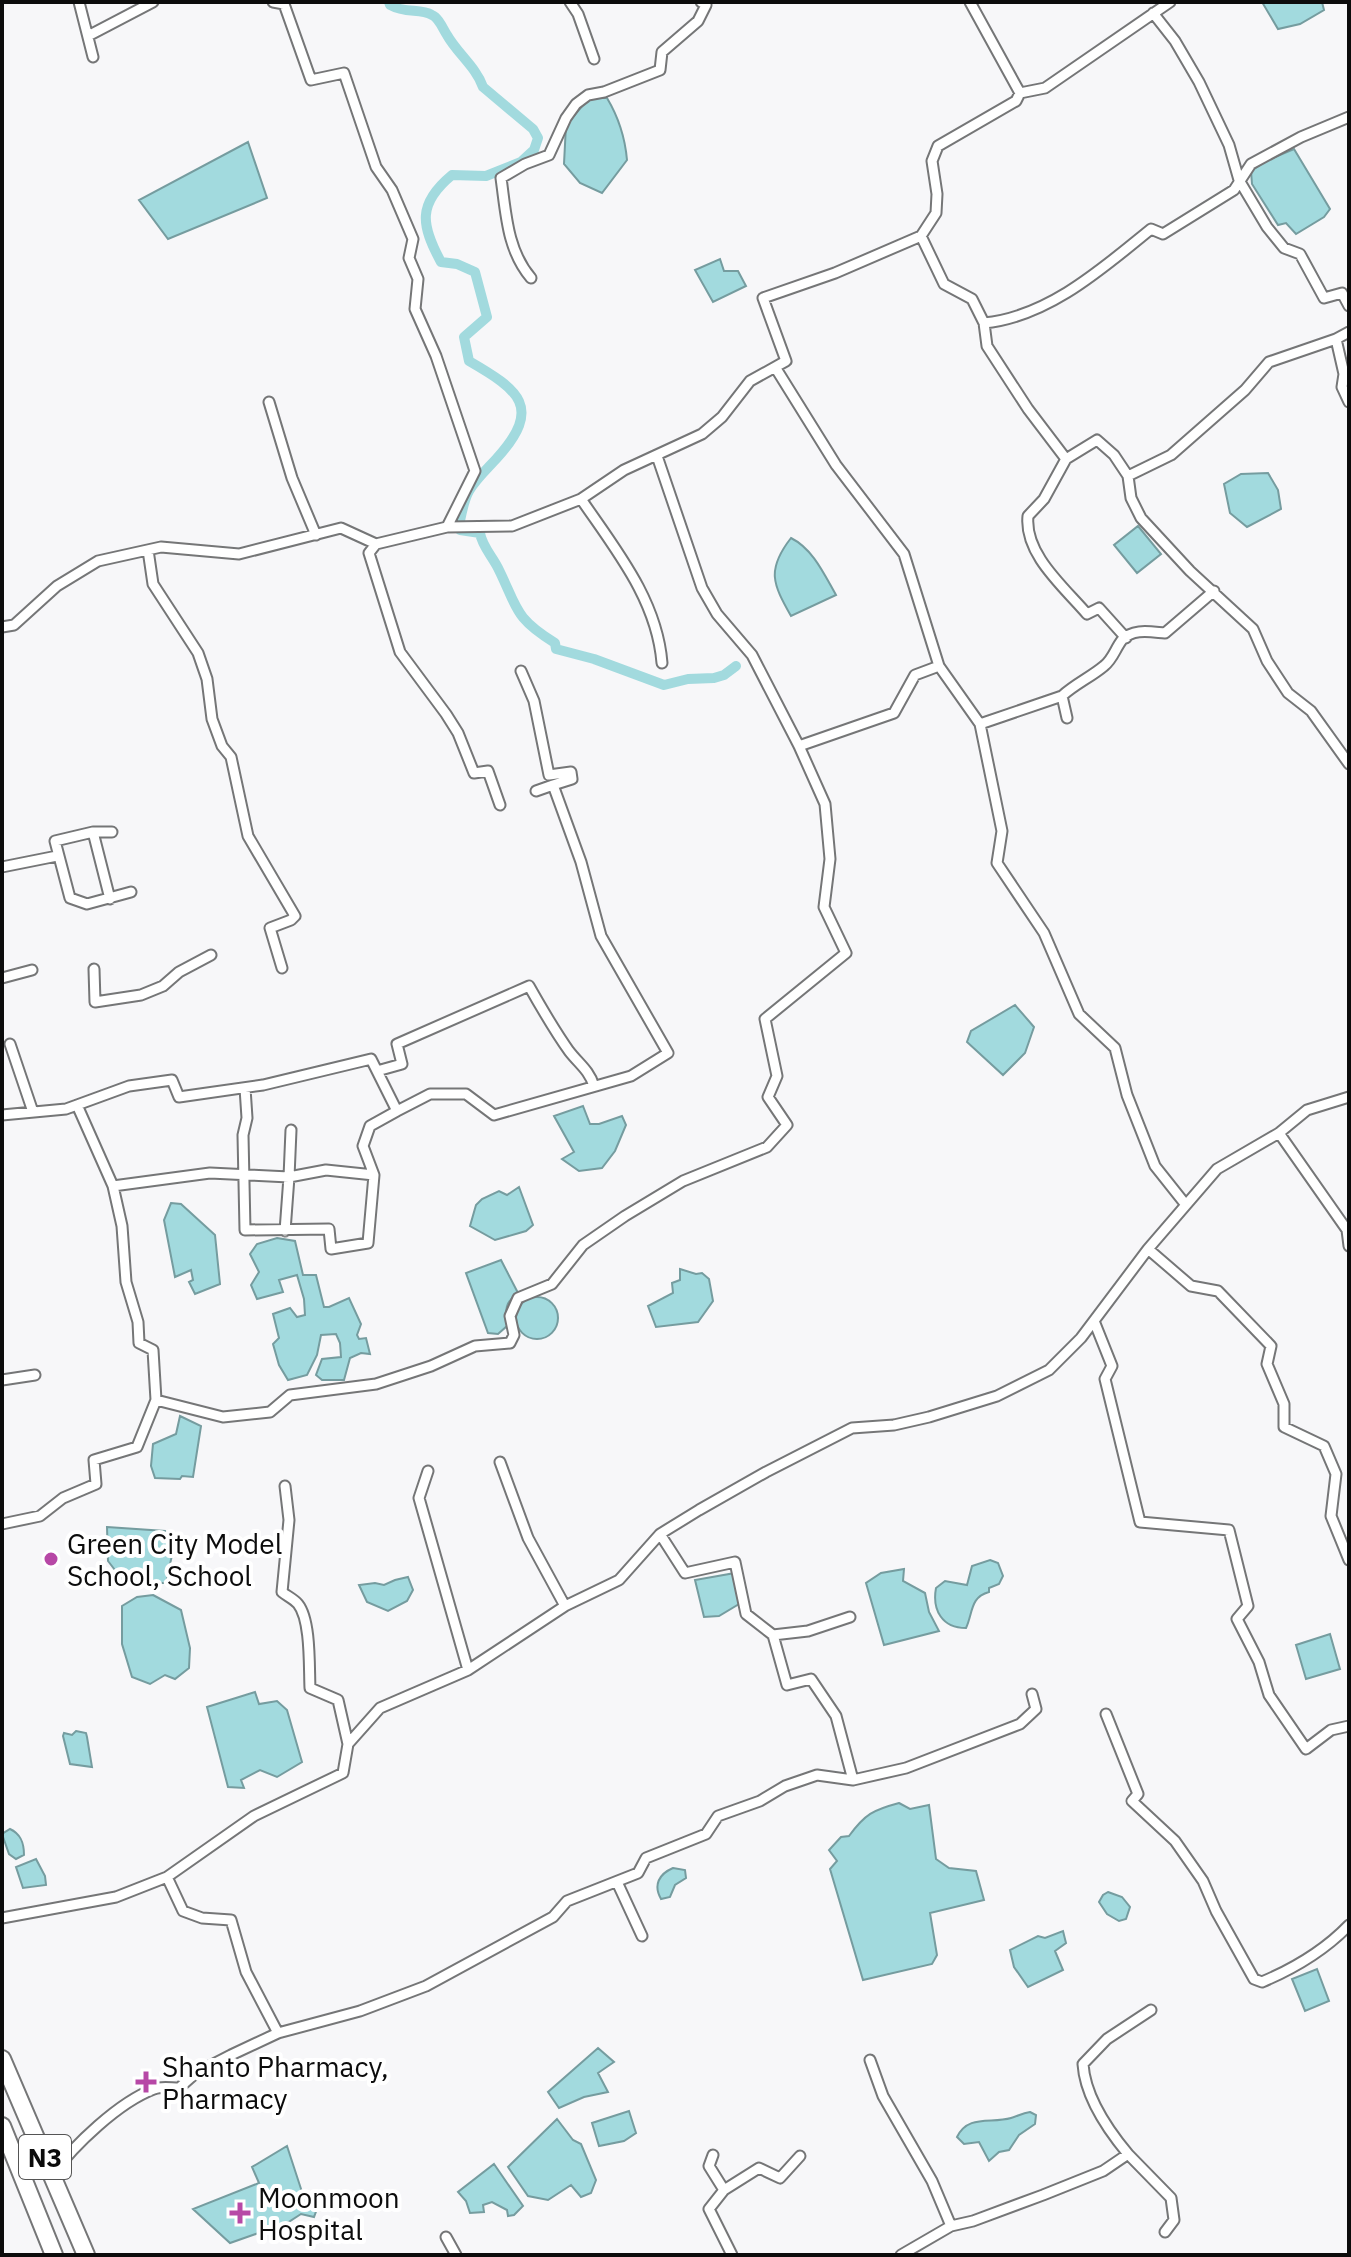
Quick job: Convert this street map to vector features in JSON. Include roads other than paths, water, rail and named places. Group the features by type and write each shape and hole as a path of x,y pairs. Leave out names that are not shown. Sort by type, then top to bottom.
{"highway":[{"name":"N3","path":"2,2059 86,2255"},
{"name":"N3","path":"2,2126 54,2255"}],"street":[{"path":"79,2 93,57"},
{"path":"88,36 153,2"},
{"path":"273,2 284,4 311,80 344,73 376,167 392,190 413,239 409,258 418,279 415,309 436,356 475,471 447,527"},
{"path":"570,2 578,14 594,59"},
{"path":"531,278 521,267 511,245 501,178 549,155 566,118 576,104 588,95 604,92 660,70 662,52 698,21 706,5 701,2"},
{"path":"970,2 1020,93"},
{"path":"1020,93 1045,88 1170,2"},
{"path":"1153,13 1175,41 1199,82 1229,145 1239,180 1267,227 1284,248 1300,254 1324,298 1342,293 1349,306"},
{"path":"2,627 14,625 57,586 98,561 161,547 239,554 341,528 376,544 447,527 512,526 581,499 624,470 702,434 722,417 750,381 786,361 763,298 835,273 921,236 936,213 937,194 932,161 938,146 1016,101 1020,93"},
{"path":"984,323 1007,321 1061,297 1151,229 1163,234 1234,190 1251,164 1301,137 1349,117"},
{"path":"921,236 944,284 972,299 984,323 987,346 1028,409 1066,459"},
{"path":"1128,476 1171,455 1245,390 1269,362 1349,332"},
{"path":"1336,339 1347,373 1342,387 1349,402"},
{"path":"775,367 836,465 904,554 939,666 980,724 1002,831 997,863 1044,933 1079,1014 1115,1048 1127,1095 1155,1166 1186,1205"},
{"path":"269,402 292,478 316,535"},
{"path":"1126,638 1099,608 1087,614 1061,587 1029,537 1028,516 1044,499 1066,459 1097,440 1114,455 1128,476 1131,498 1141,518 1190,571 1253,629 1267,661 1288,693 1311,711 1349,764"},
{"path":"156,1400 223,1417 270,1412 290,1395 376,1384 431,1366 475,1346 510,1343 514,1335 510,1316 518,1298 552,1284 583,1245 683,1181 767,1147 787,1125 768,1097 777,1076 765,1019 846,953 824,907 830,859 825,804 752,655 717,614 702,588 657,456"},
{"path":"581,499 633,574 654,619 662,663"},
{"path":"376,544 369,553 400,652 458,733 474,773 488,771 500,805"},
{"path":"148,550 153,584 198,653 207,679 212,719 222,746 231,757 248,836 295,916 270,928 282,968"},
{"path":"980,724 1062,696 1102,668 1126,638 1136,632 1165,633 1214,591"},
{"path":"799,746 894,713 915,675 939,666"},
{"path":"521,671 534,701 549,775 571,772 572,779 536,791"},
{"path":"1062,696 1067,718"},
{"path":"245,1088 245,1230 329,1229 331,1249 368,1243 374,1175 363,1146 370,1126 430,1094 466,1094 494,1115 631,1076 668,1053 601,936 581,862 553,785"},
{"path":"112,832 93,832 55,841 70,898 87,904 131,892"},
{"path":"93,832 110,899"},
{"path":"2,867 57,856"},
{"path":"94,969 95,1002 141,995 163,986 179,972 211,955"},
{"path":"2,978 32,970"},
{"path":"377,1071 402,1064 397,1044 529,986 564,1044 590,1073 594,1086"},
{"path":"10,1044 33,1112"},
{"path":"2,1115 66,1109 129,1086 172,1080 179,1097 245,1088 371,1059 397,1111"},
{"path":"348,1744 380,1708 468,1670 565,1606 619,1580 660,1534 766,1472 852,1428 894,1425 929,1417 1010,1389 1049,1370 1094,1321 1148,1249 1217,1169 1279,1133 1307,1110 1349,1097"},
{"path":"2,1524 40,1516 63,1498 96,1484 94,1460 137,1447 156,1400 153,1350 139,1343 138,1322 126,1282 122,1226 113,1186 77,1105"},
{"path":"285,1231 291,1130"},
{"path":"1279,1133 1347,1230 1349,1246"},
{"path":"113,1186 210,1173 289,1177 326,1170 374,1175"},
{"path":"1148,1249 1191,1286 1218,1291 1271,1346 1267,1364 1284,1404 1284,1427 1324,1446 1336,1474 1331,1516 1349,1560"},
{"path":"1094,1321 1112,1366 1105,1379 1140,1522 1229,1530 1248,1606 1237,1619 1259,1662 1269,1695 1306,1749 1331,1730 1349,1726"},
{"path":"2,1380 35,1375"},
{"path":"500,1462 528,1538 565,1606"},
{"path":"428,1471 419,1498 468,1670"},
{"path":"2,1918 116,1897 167,1877 254,1816 343,1773 348,1744 338,1700 310,1688 302,1613 298,1603 282,1592 289,1520 285,1486"},
{"path":"660,1534 685,1573 735,1562 746,1614 773,1635 787,1685 811,1679 836,1716 853,1780"},
{"path":"773,1635 808,1631 850,1617"},
{"path":"52,2175 62,2161 119,2108 156,2087 179,2088 196,2073 278,2033 360,2011 426,1986 553,1917 567,1901 638,1873 646,1858 706,1834 718,1816 760,1801 785,1786 817,1775 853,1780 906,1768 1020,1724 1036,1709 1032,1694"},
{"path":"1106,1714 1138,1794 1132,1801 1175,1841 1203,1881 1254,1979 1262,1982 1294,1969 1333,1941 1349,1925"},
{"path":"167,1877 183,1911 202,1918 231,1920 246,1972 278,2033"},
{"path":"617,1882 642,1936"},
{"path":"1151,2010 1107,2039 1083,2064 1084,2077 1109,2131 1171,2198 1174,2220 1165,2232"},
{"path":"870,2060 883,2096 932,2181 951,2226"},
{"path":"901,2255 951,2226 1055,2191 1103,2171 1128,2154"},
{"path":"713,2155 709,2166 724,2190"},
{"path":"732,2255 709,2209 724,2190 759,2168 780,2178 800,2156"},
{"path":"446,2237 456,2255"}],"water":[{"path":"1262,2 1322,2 1324,10 1300,24 1278,29"},
{"path":"589,98 607,98 618,120 626,152 627,160 602,193 580,183 564,164 566,125"},
{"path":"248,142 267,198 168,239 139,200"},
{"path":"1294,149 1330,209 1324,217 1296,234 1286,223 1278,225 1252,184 1251,171"},
{"path":"720,259 724,271 738,271 746,286 713,302 695,270"},
{"path":"1268,473 1278,490 1281,509 1247,527 1230,513 1224,484 1241,474"},
{"path":"1138,526 1161,554 1137,573 1114,545"},
{"path":"791,538 812,555 836,595 791,616 776,586 775,568"},
{"path":"1015,1005 1034,1027 1025,1053 1003,1075 967,1042 971,1031"},
{"path":"583,1106 590,1124 622,1116 626,1125 615,1151 602,1168 579,1171 562,1159 574,1152 554,1116"},
{"path":"519,1187 533,1225 526,1231 495,1240 470,1226 476,1205 482,1199 499,1191 507,1195"},
{"path":"171,1203 181,1204 215,1235 220,1284 195,1294 189,1282 193,1280 191,1270 175,1277 164,1220"},
{"path":"277,1238 295,1241 303,1275 316,1275 324,1307 349,1298 361,1324 357,1335 359,1339 366,1338 370,1354 361,1353 350,1358 344,1380 322,1380 316,1375 322,1359 341,1357 336,1334 321,1335 317,1355 307,1375 288,1380 279,1365 273,1344 279,1338 273,1314 290,1308 297,1317 305,1315 304,1299 297,1275 279,1280 283,1292 257,1299 251,1285 259,1272 250,1254 257,1244"},
{"path":"501,1260 518,1293 507,1307 507,1326 498,1334 488,1333 466,1273"},
{"path":"680,1269 702,1273 709,1279 713,1301 698,1322 656,1327 648,1306 673,1293 672,1283 680,1280"},
{"path":"537,1297 552,1303 558,1318 552,1333 537,1339 522,1333 516,1318 522,1303"},
{"path":"180,1416 201,1426 193,1477 155,1478 151,1466 153,1444 176,1434"},
{"path":"107,1527 165,1531 172,1555 166,1583 125,1583 108,1561"},
{"path":"990,1560 998,1563 1003,1576 999,1584 989,1588 989,1592 975,1602 966,1628 945,1621 937,1610 936,1588 945,1581 967,1585 972,1566"},
{"path":"904,1569 903,1581 925,1593 929,1612 939,1631 884,1645 866,1583 881,1573"},
{"path":"735,1573 739,1604 719,1616 704,1617 695,1580"},
{"path":"408,1577 413,1590 407,1601 388,1611 367,1602 359,1585 384,1585"},
{"path":"153,1595 181,1610 190,1648 189,1668 175,1679 165,1675 150,1684 132,1677 122,1644 122,1606 137,1597"},
{"path":"1330,1634 1340,1669 1306,1679 1296,1645"},
{"path":"255,1692 259,1704 277,1701 287,1710 302,1762 277,1777 260,1770 241,1780 244,1788 228,1787 207,1707"},
{"path":"76,1731 86,1733 92,1767 70,1764 63,1736 64,1733 72,1735"},
{"path":"899,1803 910,1809 929,1805 936,1859 949,1868 976,1871 984,1900 930,1913 937,1955 932,1964 863,1980 830,1869 837,1861 829,1850 841,1837 849,1836 870,1814"},
{"path":"10,1829 19,1836 23,1847 24,1855 16,1859 9,1854 2,1834"},
{"path":"36,1859 46,1885 23,1888 16,1867"},
{"path":"673,1868 685,1870 686,1878 675,1885 670,1897 661,1899 659,1880"},
{"path":"1108,1892 1122,1897 1130,1907 1126,1919 1119,1921 1107,1914 1099,1902"},
{"path":"1063,1931 1066,1943 1055,1951 1063,1970 1028,1987 1014,1967 1010,1950 1038,1936 1045,1938"},
{"path":"1317,1969 1329,2001 1305,2011 1292,1979"},
{"path":"598,2048 614,2062 598,2073 608,2092 584,2097 559,2108 548,2092"},
{"path":"629,2111 636,2133 624,2141 599,2146 592,2123"},
{"path":"1030,2112 1036,2115 1035,2124 1019,2135 1009,2150 999,2152 989,2161 979,2142 964,2144 957,2137 974,2122 1003,2120"},
{"path":"557,2119 573,2140 581,2144 596,2180 591,2193 581,2197 571,2185 548,2200 528,2196 508,2167"},
{"path":"287,2146 303,2195 318,2206 314,2217 301,2214 287,2223 230,2243 193,2209 259,2183 252,2167"},
{"path":"494,2164 523,2206 514,2215 508,2216 507,2210 492,2202 483,2205 484,2212 470,2213 466,2201 458,2192"}],"waterway":[{"path":"389,2 396,8 434,16 483,87 533,129 538,138 534,150 521,162 486,176 452,175 428,206 426,226 441,262 457,264 475,272 487,317 464,337 469,361 512,391 522,413 511,440 469,491 460,521"},
{"path":"460,530 480,533 518,611 531,626 555,643 556,649 594,659 664,685 688,679 714,678 736,666"}],"place":[{"name":"Green City Model School, School","path":"51,1559"},
{"name":"Shanto Pharmacy, Pharmacy","path":"146,2082"},
{"name":"Moonmoon Hospital","path":"240,2213"}]}
